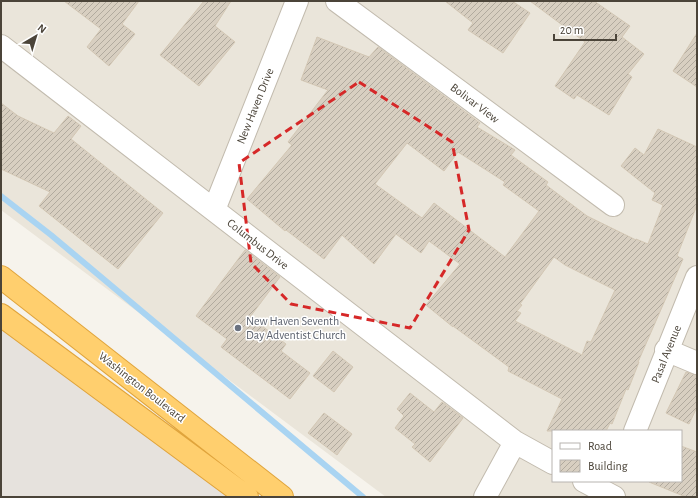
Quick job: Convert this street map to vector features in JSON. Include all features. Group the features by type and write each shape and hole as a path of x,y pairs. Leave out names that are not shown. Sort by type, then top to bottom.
{"highway":[{"name":"Washington Boulevard","path":"1,277 282,497"},
{"name":"Washington Boulevard","path":"1,315 247,497"}],"street":[{"name":"New Haven Drive","path":"214,210 297,1"},
{"name":"Bolivar View","path":"337,1 613,205"},
{"name":"Columbus Drive","path":"1,46 515,442 552,462"},
{"name":"Pasal Avenue","path":"635,430 666,350 697,277"},
{"path":"666,350 697,363"},
{"path":"485,497 515,442"},
{"path":"587,482 611,491"}],"highlighted area":[{"path":"359,82 452,142 469,230 410,328 291,304 251,263 239,163"}],"shaded area":[{"path":"1,1 697,1 697,497 386,497 1,210"},
{"path":"1,323 234,497 1,497"}],"building":[{"path":"64,1 139,1 122,24 135,34 109,66 87,47 101,29"},
{"path":"204,1 231,1 215,26 235,42 199,86 160,55"},
{"path":"445,1 512,1 530,13 503,53 468,30 473,23"},
{"path":"530,1 594,1 630,26 622,37 644,54 628,74 632,77 609,115 577,95 574,99 555,86 585,42"},
{"path":"697,33 697,87 673,71"},
{"path":"317,37 369,57 378,47 480,123 477,127 515,150 511,155 548,182 546,185 587,216 636,240 648,244 663,205 652,200 655,193 621,166 635,148 644,155 658,129 697,147 697,205 677,256 683,259 638,362 628,390 626,389 612,424 610,423 606,430 547,431 562,399 508,371 509,367 453,327 426,305 460,264 429,241 421,253 396,234 374,264 342,235 324,259 286,230 285,231 247,199 292,145 288,142 328,90 301,80","holes":["407,143 444,171 458,152 505,182 503,185 539,211 505,257 434,203 422,218 375,184","554,257 565,265 615,290 591,342 587,341 582,355 515,321 521,313 517,311 522,305 520,304"]},
{"path":"1,103 18,116 54,133 68,116 81,126 71,139 163,213 118,269 39,206 50,192 1,169"},
{"name":"New Haven Seventh Day Adventist Church","path":"245,250 280,277 250,317 286,344 281,351 310,373 290,399 221,347 227,339 196,316"},
{"path":"333,351 353,367 334,392 313,376"},
{"path":"686,372 697,375 697,407 689,424 666,413"},
{"path":"410,393 434,412 442,402 463,418 430,462 412,447 415,444 395,428 404,416 397,409"},
{"path":"324,413 352,434 337,455 308,433"},
{"path":"682,446 697,452 697,497 686,497 649,482 682,482"}],"waterway":[{"path":"1,196 51,235 363,497"}],"place":[{"name":"New Haven Seventh Day Adventist Church","path":"238,328"}]}
